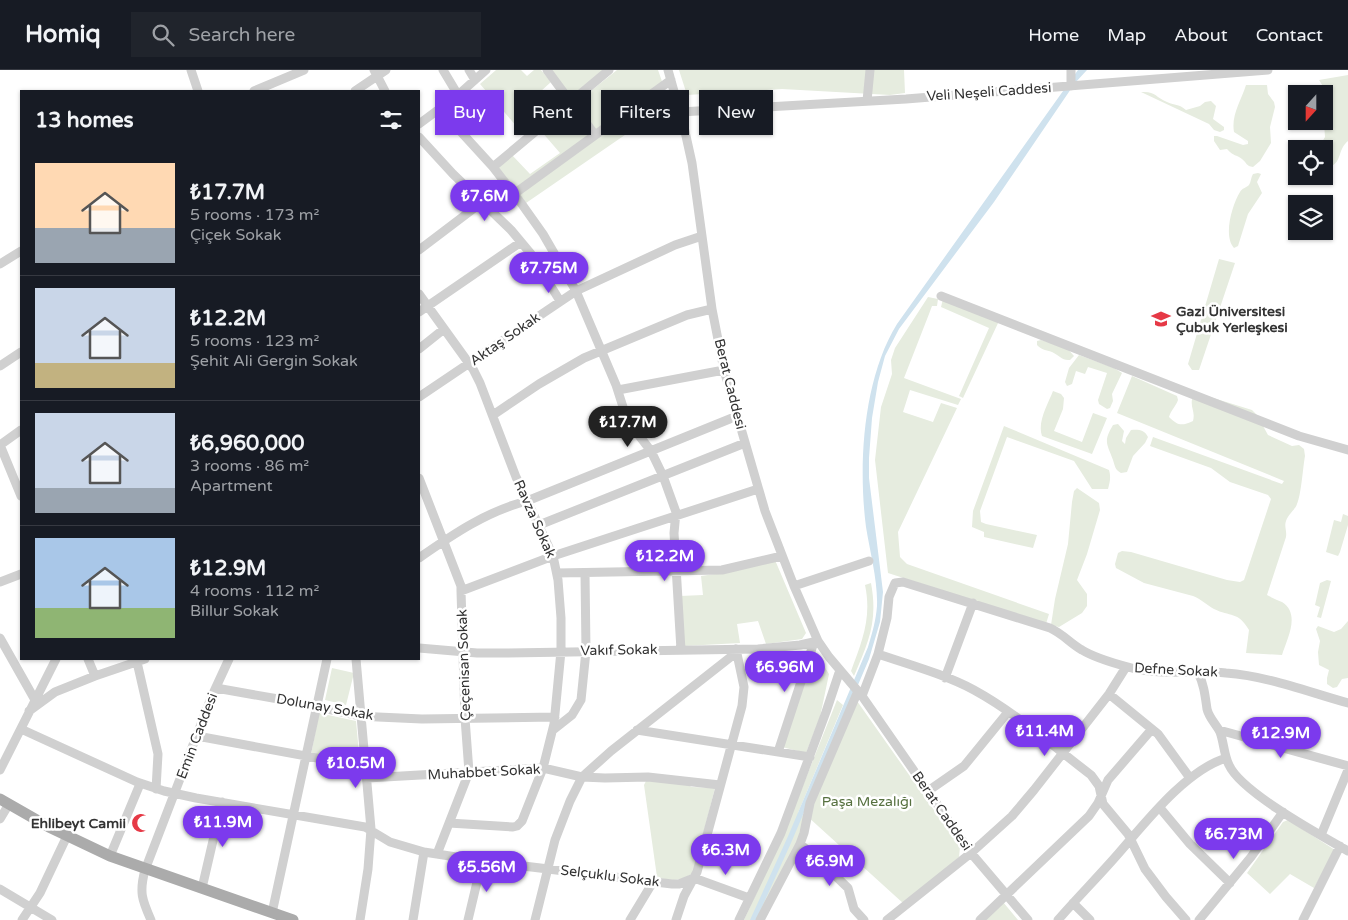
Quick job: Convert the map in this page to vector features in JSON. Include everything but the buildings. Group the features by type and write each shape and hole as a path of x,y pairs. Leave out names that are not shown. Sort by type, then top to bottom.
{"main road":[{"path":"4,801 67,836 110,856 145,870 293,920"}],"street":[{"path":"191,70 198,90"},
{"path":"256,90 304,70"},
{"path":"357,90 375,73 386,70"},
{"path":"443,70 455,90"},
{"path":"469,70 475,80"},
{"path":"464,90 486,70"},
{"path":"547,70 561,90"},
{"path":"585,90 610,70"},
{"name":"Berat Caddesi","path":"668,70 674,90"},
{"path":"867,101 870,70"},
{"name":"Veli Neşeli Caddesi","path":"689,111 867,101 1268,70"},
{"path":"1070,71 1071,86"},
{"path":"375,73 384,90"},
{"path":"514,194 671,80"},
{"path":"420,123 435,113"},
{"path":"591,130 595,135"},
{"path":"463,135 506,184 543,234 576,291 618,390 626,416 651,451 663,476 674,503 676,516 674,533 681,650"},
{"path":"492,167 530,135"},
{"name":"Berat Caddesi","path":"685,135 696,186 712,309 724,370 758,489 816,642 860,694 971,853 1028,920"},
{"path":"420,138 453,174 511,230 531,254 560,301"},
{"path":"420,249 506,184"},
{"name":"Aktaş Sokak","path":"420,396 576,291 675,245 702,236"},
{"path":"420,311 521,242"},
{"path":"0,264 20,252"},
{"name":"Ravza Sokak","path":"420,295 469,364 480,383 527,501 553,556 557,573 561,618 561,652 553,730 543,768 526,815 517,826 449,823"},
{"path":"940,296 1299,436 1348,450"},
{"path":"493,415 564,368 688,315 712,309"},
{"path":"420,348 444,329"},
{"path":"0,366 20,353"},
{"path":"618,390 724,370"},
{"path":"420,557 444,541 500,509 527,501 737,416"},
{"path":"20,431 0,445 20,494"},
{"path":"539,524 745,443"},
{"name":"Çeçenisan Sokak","path":"420,481 461,586 461,628 464,652 465,718 469,772 437,854"},
{"path":"461,591 553,556 758,489"},
{"path":"557,573 728,570 782,556"},
{"path":"794,586 869,561"},
{"path":"553,730 572,715 579,705 582,694 586,651 585,573"},
{"path":"0,582 20,574"},
{"name":"Defne Sokak","path":"878,654 887,618 889,597 893,586 898,582 909,583 1050,628 1063,635 1082,650 1126,667 1226,672 1252,676 1348,703"},
{"path":"945,678 973,603"},
{"path":"0,638 35,700"},
{"path":"778,752 816,642"},
{"name":"Vakıf Sokak","path":"420,648 499,653 736,651 777,648 816,642"},
{"path":"534,920 558,831 582,777 594,765 736,651 744,693 733,744 694,878 684,896 676,920"},
{"path":"760,920 800,844 810,803 878,654 972,689 1008,712 1096,780 1102,794 1103,804 1131,840 1145,869 1186,920"},
{"path":"0,770 55,660"},
{"path":"88,660 95,676"},
{"path":"29,711 56,692 141,660 158,754 156,789"},
{"name":"Emin Caddesi","path":"151,920 141,894 141,882 216,688 230,660"},
{"path":"272,913 328,660"},
{"path":"356,660 371,829 368,869 360,920"},
{"path":"887,920 971,853 1018,810 1109,694 1126,667"},
{"path":"739,920 780,833 810,757 840,670"},
{"path":"1198,672 1205,689 1209,715 1219,730 1226,758 1239,780 1284,812 1344,848 1303,920"},
{"name":"Dolunay Sokak","path":"216,688 318,706 361,716 422,718 555,717"},
{"path":"1109,694 1162,738 1190,778"},
{"path":"928,791 964,766 1008,712"},
{"name":"Selçuklu Sokak","path":"21,728 140,784 156,789 359,826 371,829 390,842 424,852 653,882 679,884 694,878"},
{"path":"980,920 1089,816 1098,803 1108,780 1152,729"},
{"path":"637,730 810,757"},
{"path":"1219,730 1348,768 1321,835"},
{"path":"197,736 366,767"},
{"path":"1058,920 1160,808 1190,778 1210,764 1226,758"},
{"name":"Muhabbet Sokak","path":"367,778 543,768 582,777 648,777 720,784"},
{"path":"110,856 140,784"},
{"path":"0,819 4,801"},
{"path":"202,888 222,802"},
{"path":"1160,808 1190,844 1230,884"},
{"path":"1199,920 1251,858 1284,812"},
{"path":"22,920 40,893 67,836"},
{"path":"800,844 822,862 848,888 854,909 864,920"},
{"path":"413,920 424,852"},
{"path":"468,920 482,861"},
{"path":"694,878 749,898"},
{"path":"630,920 653,882"},
{"path":"0,889 52,920"},
{"path":"1073,903 1090,920"}],"green space":[{"path":"496,70 521,70 527,76 534,70 541,70 551,82 542,90 514,90 514,123 504,112 504,90 485,90 480,84"},
{"path":"550,70 604,70 580,90 564,90"},
{"path":"617,70 658,70 665,90 601,90 601,135 625,135 526,203 498,168 512,155 530,174 560,153 544,135 591,135 591,91"},
{"path":"679,70 904,70 905,93 890,95 782,89 699,90 699,94 689,95 689,90 685,90"},
{"path":"1348,75 1348,141 1333,165 1333,140 1323,140 1324,130 1333,130 1333,85 1322,85 1319,80"},
{"path":"1246,85 1267,85 1268,94 1275,107 1270,127 1271,143 1260,161 1253,167 1227,149 1220,150 1214,141 1214,136 1217,136 1243,145 1248,144 1248,141 1234,132 1233,126 1235,114"},
{"path":"1141,92 1153,93 1163,100 1186,110 1211,101 1216,106 1213,119 1224,127 1224,130 1220,132 1214,130 1209,124"},
{"path":"1253,174 1261,174 1257,182 1262,193 1248,214 1238,246 1234,248 1229,236 1229,228 1234,205 1241,191 1249,185"},
{"path":"1219,259 1235,263 1199,370 1192,370 1188,364"},
{"path":"928,297 938,299 937,306 932,306 904,378 961,399 958,405 910,390 903,412 933,422 941,403 957,408 898,532 900,557 907,564 1049,614 1046,624 888,573 875,460 881,407 892,374 891,360 895,348"},
{"path":"943,299 999,321 963,398 959,396 989,328 941,307"},
{"path":"1041,340 1067,348 1074,356 1070,360 1065,360 1052,352 1042,349 1037,345 1037,341"},
{"path":"1079,355 1114,368 1122,373 1112,394 1113,401 1110,408 1107,409 1099,404 1098,400 1107,373 1088,367 1085,374 1076,371 1072,384 1067,386 1065,382 1069,368"},
{"path":"1132,376 1177,396 1178,400 1169,417 1178,424 1186,424 1193,421 1192,402 1194,392 1252,410 1257,415 1268,435 1292,446 1299,445 1304,449 1305,456 1298,500 1286,521 1286,537 1267,595 1282,602 1291,613 1291,627 1282,655 1246,653 1249,630 1237,617 1214,609 1193,596 1144,583 1116,568 1115,564 1118,553 1122,551 1131,552 1227,580 1240,582 1244,580 1271,499 1268,495 1230,482 1211,468 1150,446 1153,437 1282,484 1284,481 1117,413"},
{"path":"1053,391 1061,394 1064,398 1063,409 1054,431 1082,442 1093,413 1107,418 1092,454 1042,436 1042,419"},
{"path":"1118,424 1124,431 1122,441 1125,444 1131,430 1141,430 1148,437 1133,456 1127,472 1121,473 1116,468 1107,442 1113,425"},
{"path":"1004,426 1109,470 1110,473 1108,489 1092,489 1074,461 1007,437 980,511 981,522 1037,535 1033,548 984,537 984,532 972,527 973,511"},
{"path":"1077,488 1099,503 1100,510 1077,580 1087,594 1087,606 1082,613 1059,627 1051,625 1068,544 1074,491"},
{"path":"1343,514 1348,516 1348,525 1338,556 1326,552 1334,520 1341,522"},
{"path":"671,546 673,569 656,570 653,548"},
{"path":"775,560 806,633 802,639 766,644 758,621 737,624 740,643 684,646 680,596 703,595 701,576 729,572"},
{"path":"1327,580 1331,581 1321,618 1317,617 1320,607 1315,605 1320,583"},
{"path":"871,583 873,620 871,631 854,676 851,671 867,619 865,585"},
{"path":"1348,621 1348,678 1342,679 1337,687 1333,688 1327,684 1329,670 1319,665 1318,652 1320,641 1316,629 1318,626 1334,632 1341,629"},
{"path":"815,652 829,674 820,717 806,753 782,747"},
{"path":"332,668 354,673 346,705 325,700"},
{"path":"837,700 843,705 798,813 806,817 800,838 759,920 744,920 782,838"},
{"name":"Paşa Mezalığı","path":"857,701 960,847 959,857 904,904 807,816"},
{"path":"319,713 356,721 360,764 311,755"},
{"path":"646,781 680,782 692,787 715,788 693,873 684,878 671,880 657,877 644,785"},
{"path":"1288,820 1335,850 1314,888 1290,874 1270,894 1247,873 1283,822"},
{"path":"1003,902 1018,920 985,920"}],"water":[{"path":"1078,70 1087,70 1075,83 994,202 899,329 885,356 878,382 872,418 869,458 869,478 883,592 880,622 869,659 791,843 756,920 750,920 789,834 868,647 874,627 877,596 866,527 863,450 870,396 886,346 897,324"}],"place":[{"name":"Gazi Üniversitesi Çubuk Yerleşkesi","path":"1161,319"},
{"name":"Ehlibeyt Camii","path":"141,823"}]}
